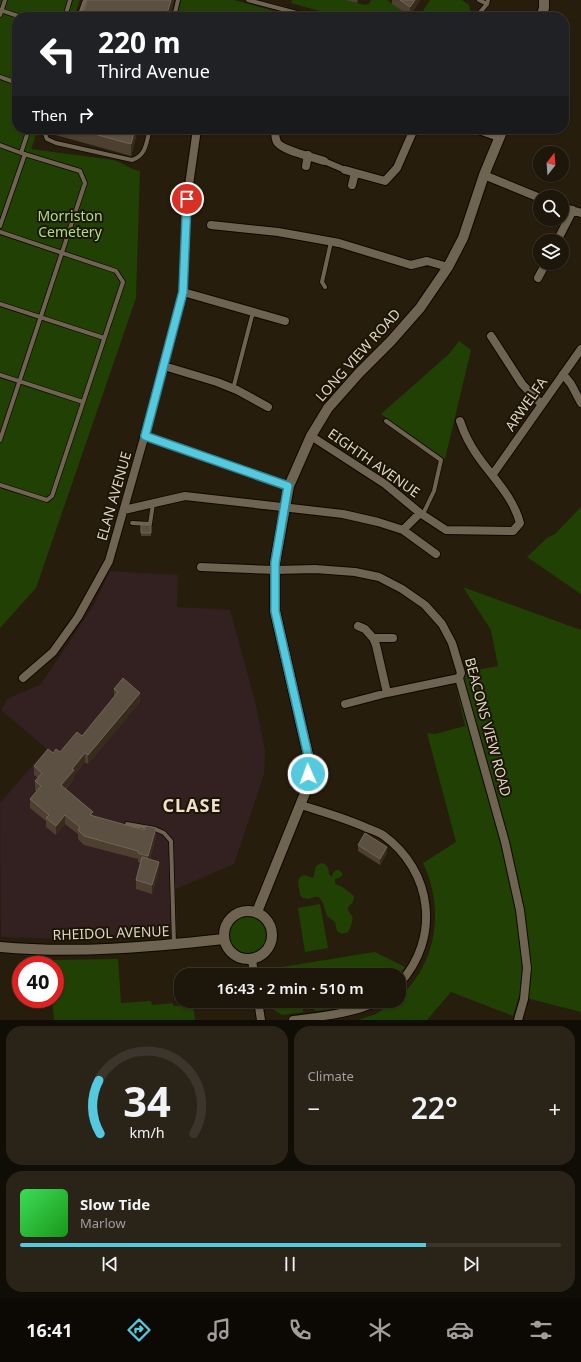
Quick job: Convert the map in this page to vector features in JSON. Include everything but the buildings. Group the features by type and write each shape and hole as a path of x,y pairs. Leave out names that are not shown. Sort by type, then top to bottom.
{"street":[{"path":"543,12 544,0"},
{"name":"ELAN AVENUE","path":"23,678 53,652 78,617 109,561 145,436 183,292 187,199 195,134"},
{"path":"275,134 277,143 284,149 308,155 345,170 385,181 397,168 412,134"},
{"name":"LONG VIEW ROAD","path":"257,912 301,805 305,793 308,774 308,755 275,611 275,570 288,486 311,436 328,408 359,372 391,341 420,308 448,267 464,238 484,175 501,134"},
{"path":"306,166 308,155"},
{"path":"352,185 355,173"},
{"path":"484,175 533,195"},
{"path":"569,209 581,213"},
{"path":"561,234 573,210"},
{"path":"211,225 278,232 332,242 411,265 427,262 448,267"},
{"path":"538,278 542,270"},
{"path":"183,292 285,321"},
{"path":"491,336 522,384 541,404"},
{"name":"ARWELFA","path":"493,474 581,348"},
{"path":"164,366 217,382 268,407"},
{"path":"563,374 571,384 581,403"},
{"path":"460,421 476,455 493,474"},
{"path":"145,436 288,486"},
{"name":"EIGHTH AVENUE","path":"311,436 385,484 422,514 446,530 513,531 520,523 517,513 493,474"},
{"path":"124,510 185,496 343,514 378,522 402,530 436,554"},
{"path":"402,530 422,514"},
{"name":"BEACONS VIEW ROAD","path":"202,567 275,570 315,569 355,572 379,577 402,589 425,605 442,624 452,643 461,673 459,678 505,842 520,910 527,968 524,999 518,1020"},
{"path":"358,626 365,629 373,638 387,693"},
{"path":"373,638 394,638"},
{"path":"346,704 387,693 459,678"},
{"path":"301,805 356,823 382,834 398,847 414,867 420,880 425,900 426,920 418,954 406,975"},
{"path":"244,910 257,912 266,918 272,927 272,942 266,952 261,956 252,959 245,959 236,956 228,949 224,939 226,923 234,915 244,910"},
{"name":"RHEIDOL AVENUE","path":"0,947 62,950 109,949 174,945 224,939"},
{"path":"252,959 253,968"},
{"path":"259,1008 261,1020"},
{"path":"293,1020 345,1013 363,1008"}],"lane":[{"path":"0,15 5,0"},
{"path":"66,12 70,0"},
{"path":"81,12 85,0"},
{"path":"175,12 178,0"},
{"path":"248,0 293,12"},
{"path":"479,0 488,2 480,12"},
{"path":"1,10 12,14"},
{"path":"0,77 12,81"},
{"path":"0,226 28,134"},
{"path":"45,134 47,139 56,143 132,160 139,158 144,153 149,134"},
{"path":"0,145 80,171 85,183 0,440"},
{"path":"0,232 116,271 123,282 52,496 47,500 0,485"},
{"path":"325,287 322,282 332,242"},
{"path":"0,304 104,338"},
{"path":"233,389 253,312"},
{"path":"0,375 83,402"},
{"path":"386,421 441,460 434,491 422,514"},
{"path":"132,523 150,524 153,504"},
{"path":"127,824 156,829 164,833 171,841 174,945"}],"shaded area":[{"path":"110,571 178,575 177,607 230,610 255,701 265,751 264,774 234,864 176,889 177,932 61,939 1,937 0,803 47,749 1,710 7,699 41,684 94,605"}],"green space":[{"name":"Morriston Cemetery","path":"0,0 80,0 76,12 12,12 12,134 36,134 31,149 113,160 140,171 136,298 36,588 0,628"},
{"path":"181,0 234,0 278,12 178,12"},
{"path":"292,0 345,0 365,5 369,4 371,0 387,0 405,12 323,12 291,3"},
{"path":"430,0 462,0 469,5 470,10 469,12 422,12"},
{"path":"459,341 471,350 445,459 381,414 449,354"},
{"path":"581,507 581,594 527,557 547,538 555,534"},
{"path":"463,587 581,630 581,1012 519,996 513,1016 451,992 427,1020 358,1020 376,1014 385,1008 406,1008 406,990 422,969 429,952 434,935 434,899 430,881 423,863 456,842 427,733 435,734 465,726 456,686 461,673 498,666 491,630"},
{"path":"321,863 325,864 329,870 329,874 332,877 336,870 339,870 342,873 342,876 335,879 335,884 341,886 354,896 353,902 348,907 352,916 352,924 348,932 342,934 337,931 335,922 327,916 323,903 319,897 313,897 310,899 303,898 300,895 298,882 300,877 304,875 313,878 316,866"},
{"path":"320,904 328,948 305,952 298,908"},
{"path":"245,915 253,915 260,918 266,924 269,935 266,946 260,952 253,955 245,955 238,952 232,946 229,939 229,931 232,924 238,918"},
{"path":"375,952 405,967 404,968 275,968"},
{"path":"118,959 121,1003 151,1001 152,1005 173,1003 174,1008 193,1008 195,1020 54,1020 53,1008 64,1008 64,960"},
{"path":"271,1008 303,1008 303,1012 282,1015"},
{"path":"314,1008 341,1008 315,1011"}],"district":[{"name":"CLASE","path":"192,806"}],"route":[{"path":"187,199 183,292 145,436 288,486 275,563 275,611 308,755 308,774"}]}
